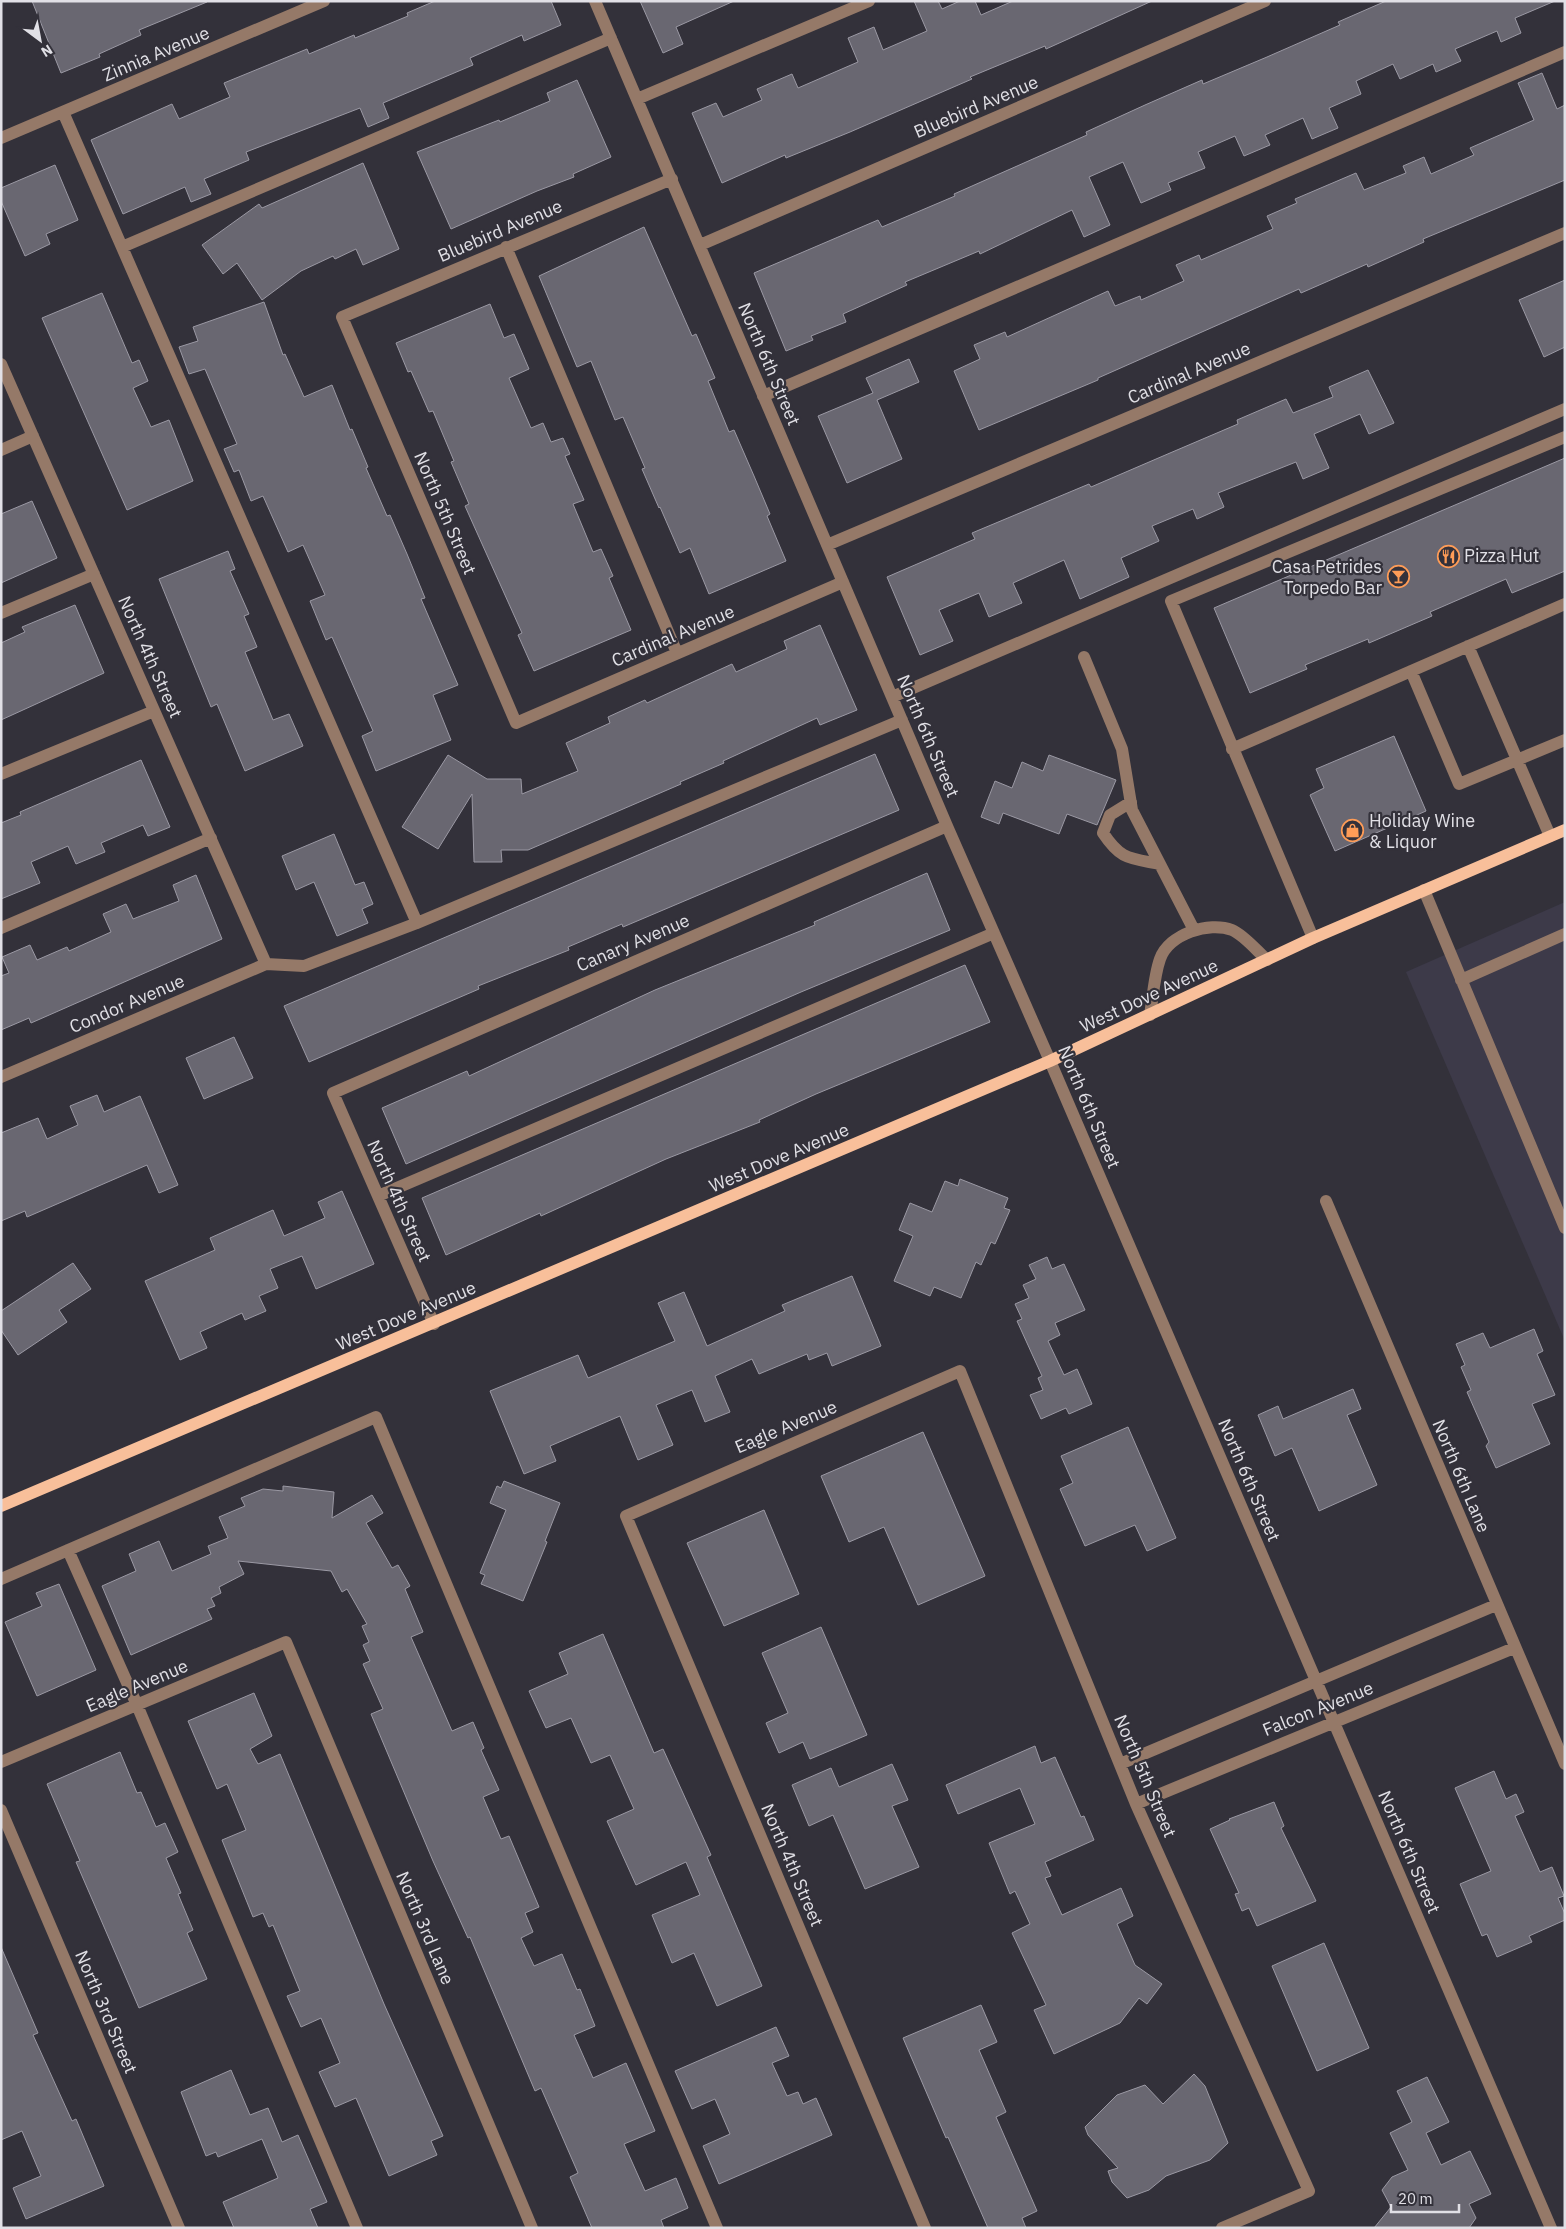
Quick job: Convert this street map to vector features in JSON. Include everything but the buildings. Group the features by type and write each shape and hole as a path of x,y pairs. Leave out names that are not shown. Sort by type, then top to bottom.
{"main road":[{"name":"West Dove Avenue","path":"1,1506 434,1324 1050,1061 1313,938 1565,830"}],"street":[{"name":"Zinnia Avenue","path":"1,138 324,1"},
{"name":"North 6th Street","path":"595,1 947,826 1050,1061 1551,2228"},
{"path":"637,98 869,1"},
{"name":"Bluebird Avenue","path":"700,245 1265,1"},
{"path":"122,247 611,38"},
{"path":"763,396 1565,52"},
{"path":"63,112 416,923"},
{"name":"Bluebird Avenue","path":"342,317 672,179"},
{"name":"Cardinal Avenue","path":"827,545 1565,233"},
{"path":"506,247 677,653"},
{"name":"North 5th Street","path":"342,317 516,723"},
{"name":"North 4th Street","path":"1,364 266,964"},
{"path":"892,697 1565,410"},
{"path":"1,450 33,436"},
{"path":"1313,938 1171,601 1565,437"},
{"path":"1,613 94,574"},
{"name":"Cardinal Avenue","path":"516,723 843,582"},
{"path":"1232,748 1565,604"},
{"path":"1468,646 1550,836"},
{"path":"1084,656 1122,749 1132,810 1194,930"},
{"path":"1411,671 1459,784 1565,740"},
{"path":"1,774 154,710"},
{"path":"266,964 304,966 416,923 902,720"},
{"path":"1131,802 1110,815 1103,833 1115,850 1128,858 1160,864"},
{"name":"Canary Avenue","path":"333,1093 947,826"},
{"path":"1,928 211,838"},
{"path":"1424,890 1565,1228"},
{"path":"1150,1015 1160,957 1175,941 1194,930 1211,926 1233,930 1267,960"},
{"path":"378,1196 994,933"},
{"path":"1461,980 1565,934"},
{"name":"Condor Avenue","path":"1,1077 266,964"},
{"name":"North 4th Street","path":"333,1093 434,1324"},
{"name":"North 6th Lane","path":"1326,1201 1514,1648 1565,1764"},
{"name":"North 5th Street","path":"960,1371 1136,1804 1309,2190 1222,2228"},
{"name":"Eagle Avenue","path":"626,1516 960,1371"},
{"path":"1,1579 376,1417 717,2228"},
{"name":"North 4th Street","path":"626,1516 925,2228"},
{"path":"68,1550 137,1705 356,2228"},
{"name":"Falcon Avenue","path":"1120,1764 1496,1605"},
{"name":"Eagle Avenue","path":"1,1762 286,1642"},
{"name":"North 3rd Lane","path":"286,1642 532,2228"},
{"name":"Falcon Avenue","path":"1136,1804 1514,1648"},
{"name":"North 3rd Street","path":"1,1810 179,2228"}],"shaded area":[{"path":"1565,902 1565,1341 1406,972"}],"place":[{"name":"Pizza Hut","path":"1448,556"},
{"name":"Casa Petrides Torpedo Bar","path":"1398,577"},
{"name":"Holiday Wine & Liquor","path":"1353,831"}]}
